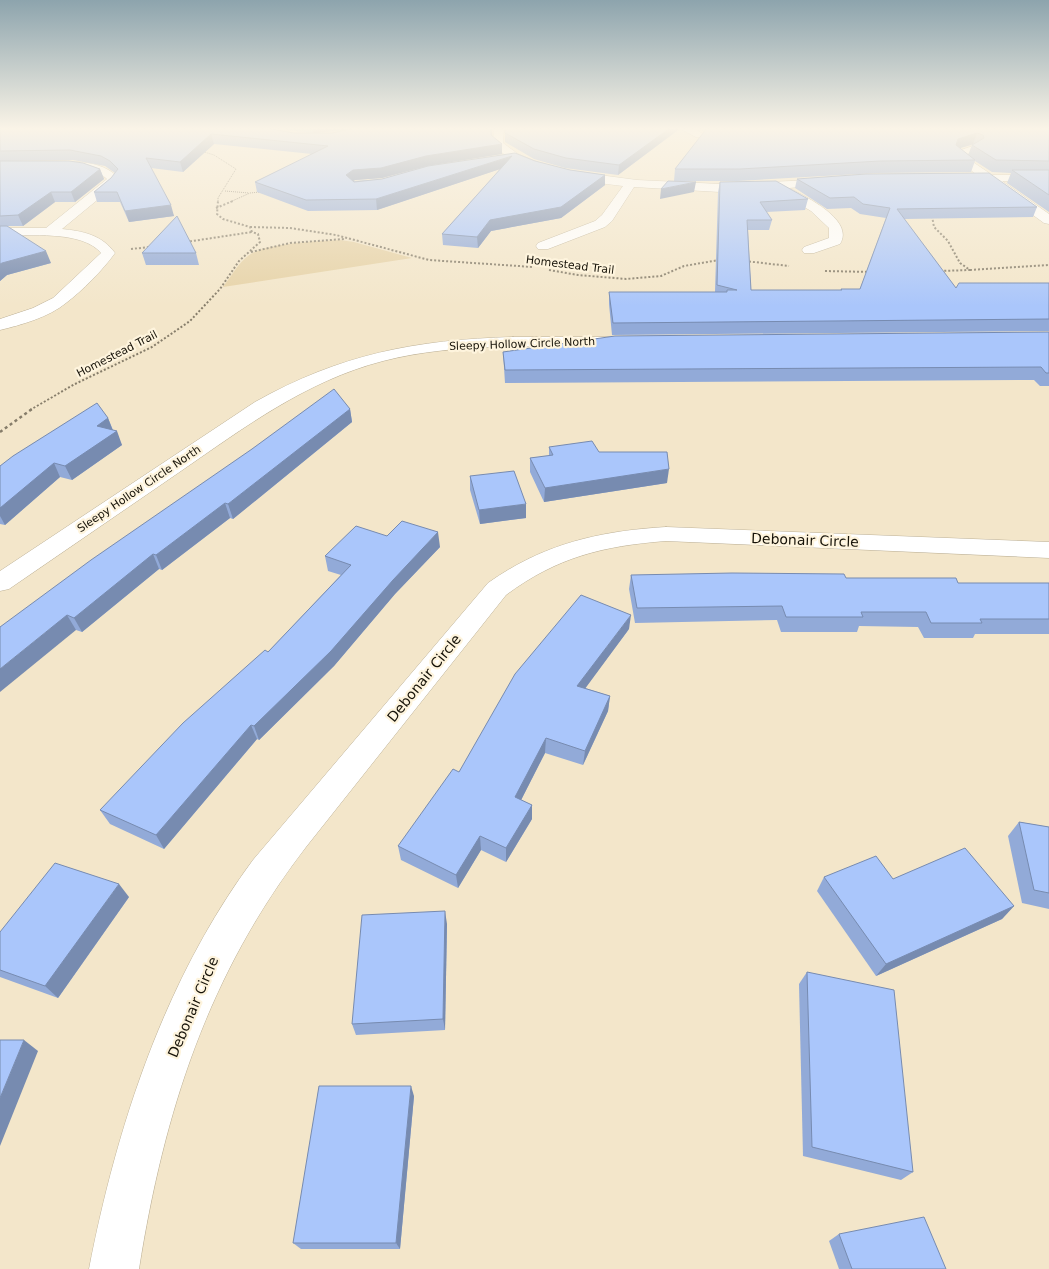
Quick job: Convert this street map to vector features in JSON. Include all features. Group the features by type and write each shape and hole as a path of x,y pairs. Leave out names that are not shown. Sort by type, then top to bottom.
{"street":[{"path":"48,233 106,187"},
{"path":"543,246 600,224 607,218 628,187"},
{"path":"704,187 731,187"},
{"path":"780,187 817,211 834,225 837,232 835,240 809,250"},
{"path":"1002,187 1049,220"},
{"path":"0,232 82,235 105,246 108,252 102,261 58,301 30,315 0,325"},
{"name":"Sleepy Hollow Circle North","path":"0,583 262,406 293,388 327,373 377,358 436,347 500,342 628,342"},
{"name":"Debonair Circle","path":"114,1269 122,1219 144,1131 200,986 228,929 266,869 497,589 541,560 571,548 603,540 666,534 1049,550"}],"path":[{"path":"216,208 218,198 226,187"},
{"path":"224,191 260,192"},
{"path":"216,208 250,193"},
{"name":"Homestead Trail","path":"216,208 217,214 223,219 250,227 304,230 429,260 541,268"},
{"path":"930,213 933,217 934,227 948,241 960,263 970,270"},
{"name":"Homestead Trail","path":"0,432 30,410 75,384 152,347 190,320 220,289 239,261 260,242 258,234 252,232 250,227"},
{"path":"178,243 252,232"},
{"name":"Homestead Trail","path":"249,253 290,243 347,239"},
{"path":"108,252 152,246"},
{"name":"Homestead Trail","path":"548,270 578,275 626,278 660,276 684,266 726,260"},
{"path":"742,261 791,266"},
{"path":"933,272 1049,265"},
{"path":"825,271 871,272"}],"shaded area":[{"path":"340,240 412,258 223,287 241,262 256,252 279,245"}],"building":[{"path":"0,187 77,187 71,192 51,192 18,215 0,216"},
{"path":"100,187 162,187 171,205 125,211 117,192 94,192"},
{"path":"270,187 413,187 376,199 306,200"},
{"path":"484,187 588,187 561,207 490,220 477,237 442,234"},
{"path":"720,187 787,187 808,199 760,202 772,220 747,220 751,290 860,289 890,208 863,204 854,197 830,198 811,187 1009,187 1037,207 897,209 956,288 959,283 1049,283 1049,319 613,323 609,292 727,292 727,290 737,290 717,285"},
{"path":"1037,187 1049,187 1049,195"},
{"path":"177,216 196,253 142,253"},
{"path":"0,226 7,226 46,251 0,264"},
{"path":"1049,332 1049,373 1046,373 1041,367 505,370 503,352 615,336"},
{"path":"334,389 350,409 228,504 225,503 156,555 153,554 74,618 67,615 0,669 0,627 91,560 252,449"},
{"path":"97,403 108,418 97,426 117,431 65,466 54,463 0,508 0,466"},
{"path":"592,441 599,452 667,452 669,469 545,488 530,458 553,455 549,447"},
{"path":"514,471 526,504 479,510 470,476"},
{"path":"402,521 438,532 331,651 254,726 251,725 156,835 100,810 183,723 265,650 268,652 351,565 325,556 356,526 387,536"},
{"path":"732,573 844,574 846,578 956,578 958,583 1049,583 1049,619 980,619 982,623 931,623 926,612 861,612 863,617 786,617 782,606 637,608 631,575"},
{"path":"581,595 631,615 577,686 610,696 585,751 546,738 515,797 532,805 506,848 480,836 456,875 398,846 453,769 459,772 515,674"},
{"path":"1019,822 1049,827 1049,893 1034,890"},
{"path":"965,848 1014,906 886,964 824,877 876,856 893,879"},
{"path":"55,863 119,884 45,986 0,970 0,932"},
{"path":"445,911 443,1019 352,1024 362,915"},
{"path":"807,972 894,990 913,1172 812,1147"},
{"path":"0,1040 24,1040 0,1098"},
{"path":"319,1086 411,1086 396,1243 293,1243"},
{"path":"924,1217 946,1269 852,1269 839,1234"}]}
